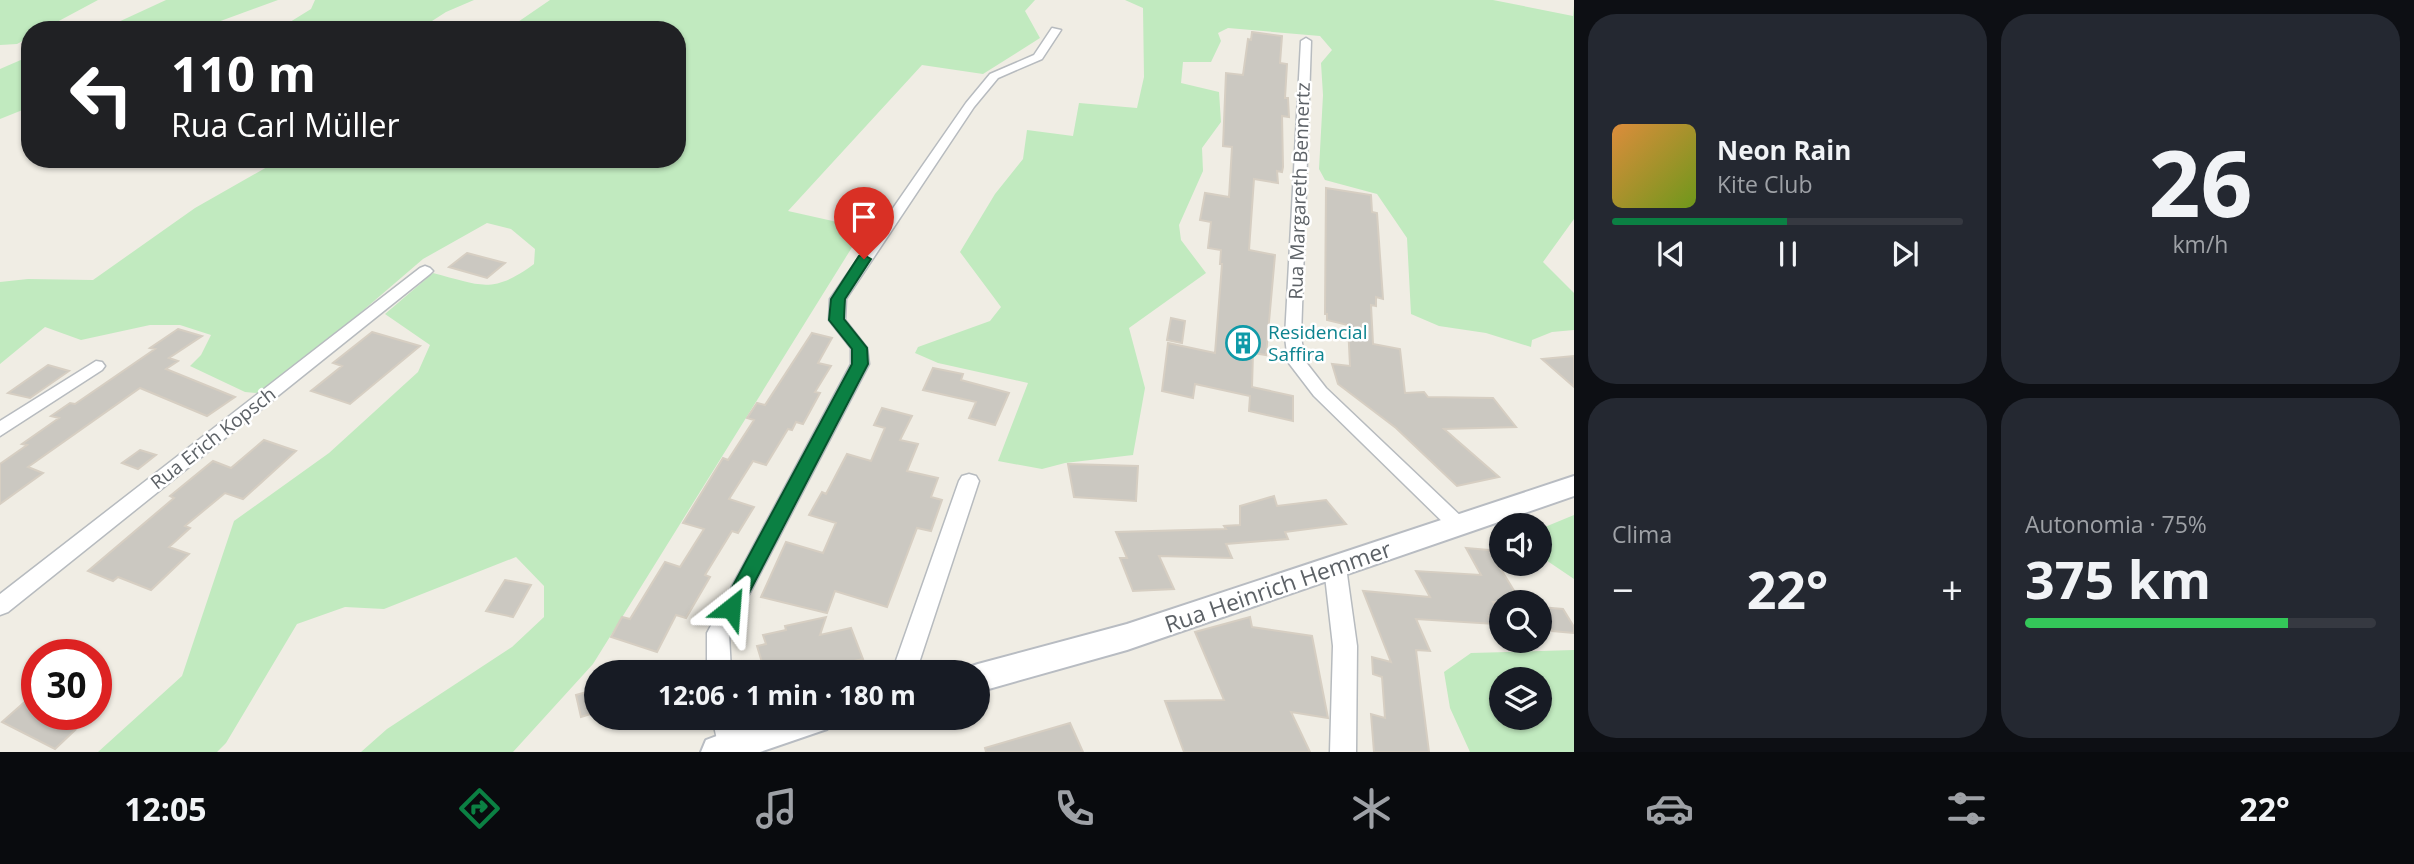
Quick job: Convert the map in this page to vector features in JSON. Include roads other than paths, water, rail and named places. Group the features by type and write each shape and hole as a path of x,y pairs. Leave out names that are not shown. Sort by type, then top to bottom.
{"street":[{"path":"719,660 718,633 860,364 859,348 837,320 838,299 904,199 994,76 1038,57 1056,30"},
{"name":"Rua Margareth Bennertz","path":"1306,41 1293,337 1297,362 1320,392 1459,526"},
{"name":"Rua Erich Kopsch","path":"0,606 425,271"},
{"path":"0,430 96,366"},
{"path":"908,660 969,481"},
{"name":"Rua Heinrich Hemmer","path":"990,675 1127,637 1574,486"},
{"path":"1335,567 1345,646 1343,752"},
{"path":"725,739 764,730"}],"place":[{"name":"Residencial Saffira","path":"1243,343"}]}
